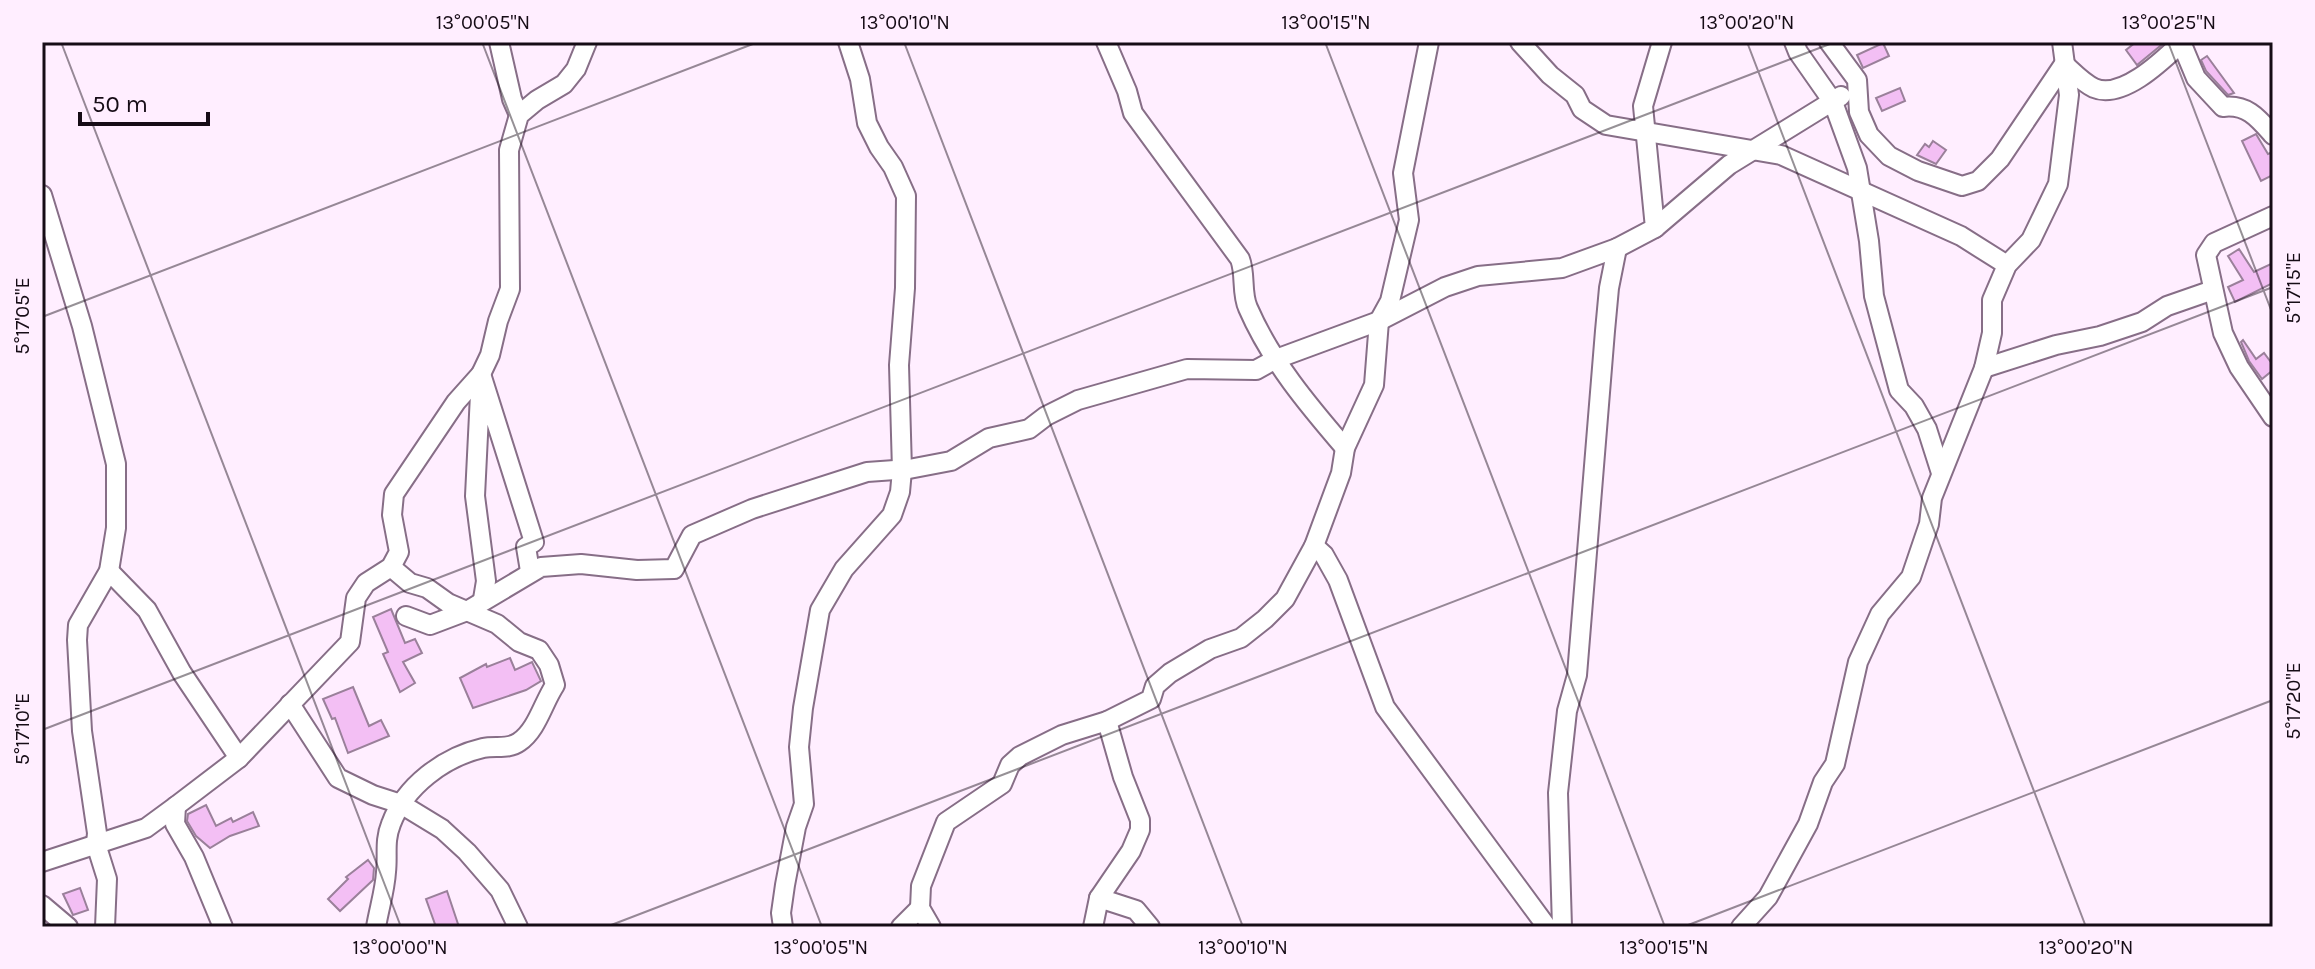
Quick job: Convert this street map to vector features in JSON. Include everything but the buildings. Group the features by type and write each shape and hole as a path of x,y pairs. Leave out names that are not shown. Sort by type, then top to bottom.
{"street":[{"path":"499,42 512,99 519,115"},
{"path":"42,862 146,828 239,758 350,642 356,598 366,583 391,567 399,552 392,515 394,494 456,402 481,374 490,355 510,289 509,150 519,115 564,84 576,69 587,42"},
{"path":"783,927 781,913 785,885 796,827 804,804 799,747 820,610 844,569 892,515 900,492 902,470 899,365 905,288 906,196 867,123 860,79 848,42"},
{"path":"1106,42 1133,113 1240,259 1247,306 1276,359 1345,448"},
{"path":"931,927 920,908 921,886 946,822 1002,784 1010,765 1020,756 1062,735 1107,721 1151,699 1155,686 1170,673 1210,649 1241,638 1285,599 1314,546 1341,473 1345,448 1374,385 1379,321 1390,301 1409,220 1403,173 1429,42"},
{"path":"1520,42 1550,75 1575,95 1582,109 1606,125 1781,155 1961,236 2007,265"},
{"path":"1655,228 1645,133 1645,92 1662,42"},
{"path":"1794,42 1833,102 1857,168 1874,296 1899,390 1914,406 1927,429 1941,473"},
{"path":"1829,42 1857,80 1859,112 1869,135 1889,156 1918,171 1962,186 1978,181 2000,159 2064,64"},
{"path":"1741,927 1768,897 1808,824 1823,782 1835,764 1858,662 1880,614 1911,577 1929,524 1932,498 1984,368 1992,333 1992,300 2007,265 2031,240 2058,184 2069,95 2062,42"},
{"path":"2064,64 2091,87 2105,92 2122,88 2181,42 2196,78 2223,107 2235,105 2246,108 2273,135"},
{"path":"406,616 430,625 467,611 541,567 581,564 637,570 674,569 692,535 752,509 867,472 902,470 951,461 989,438 1029,429 1046,416 1078,400 1187,369 1256,370 1276,359 1379,321 1445,287 1478,276 1562,268 1617,248 1655,228 1704,184 1754,149 1833,102 1857,80"},
{"path":"42,195 82,326 116,464 116,528 109,571 78,625 77,640 82,731 96,844 107,879 105,927"},
{"path":"2271,216 2214,243 2206,255 2223,333 2239,367 2273,417"},
{"path":"1562,927 1558,793 1567,711 1577,675 1609,288 1617,248"},
{"path":"1984,368 2142,322 2167,306 2213,290"},
{"path":"481,374 534,542 526,547 530,571"},
{"path":"481,374 475,496 486,581 483,599"},
{"path":"1314,546 1324,555 1338,580 1385,707 1547,927"},
{"path":"376,927 387,871 384,852 391,824 401,804 422,779 455,759 484,748 502,748 518,742 533,727 555,685 549,665 539,650 519,642 497,624 448,603 427,588 410,583 391,567"},
{"path":"109,571 147,610 182,673 239,758"},
{"path":"290,704 338,778 401,804 442,829 500,890 518,927"},
{"path":"1093,927 1099,898 1131,851 1140,830 1140,820 1123,777 1107,721"},
{"path":"176,806 175,824 194,857 223,927"},
{"path":"1099,898 1136,910 1150,927"},
{"path":"42,905 68,927"},
{"path":"901,927 920,908"}]}
